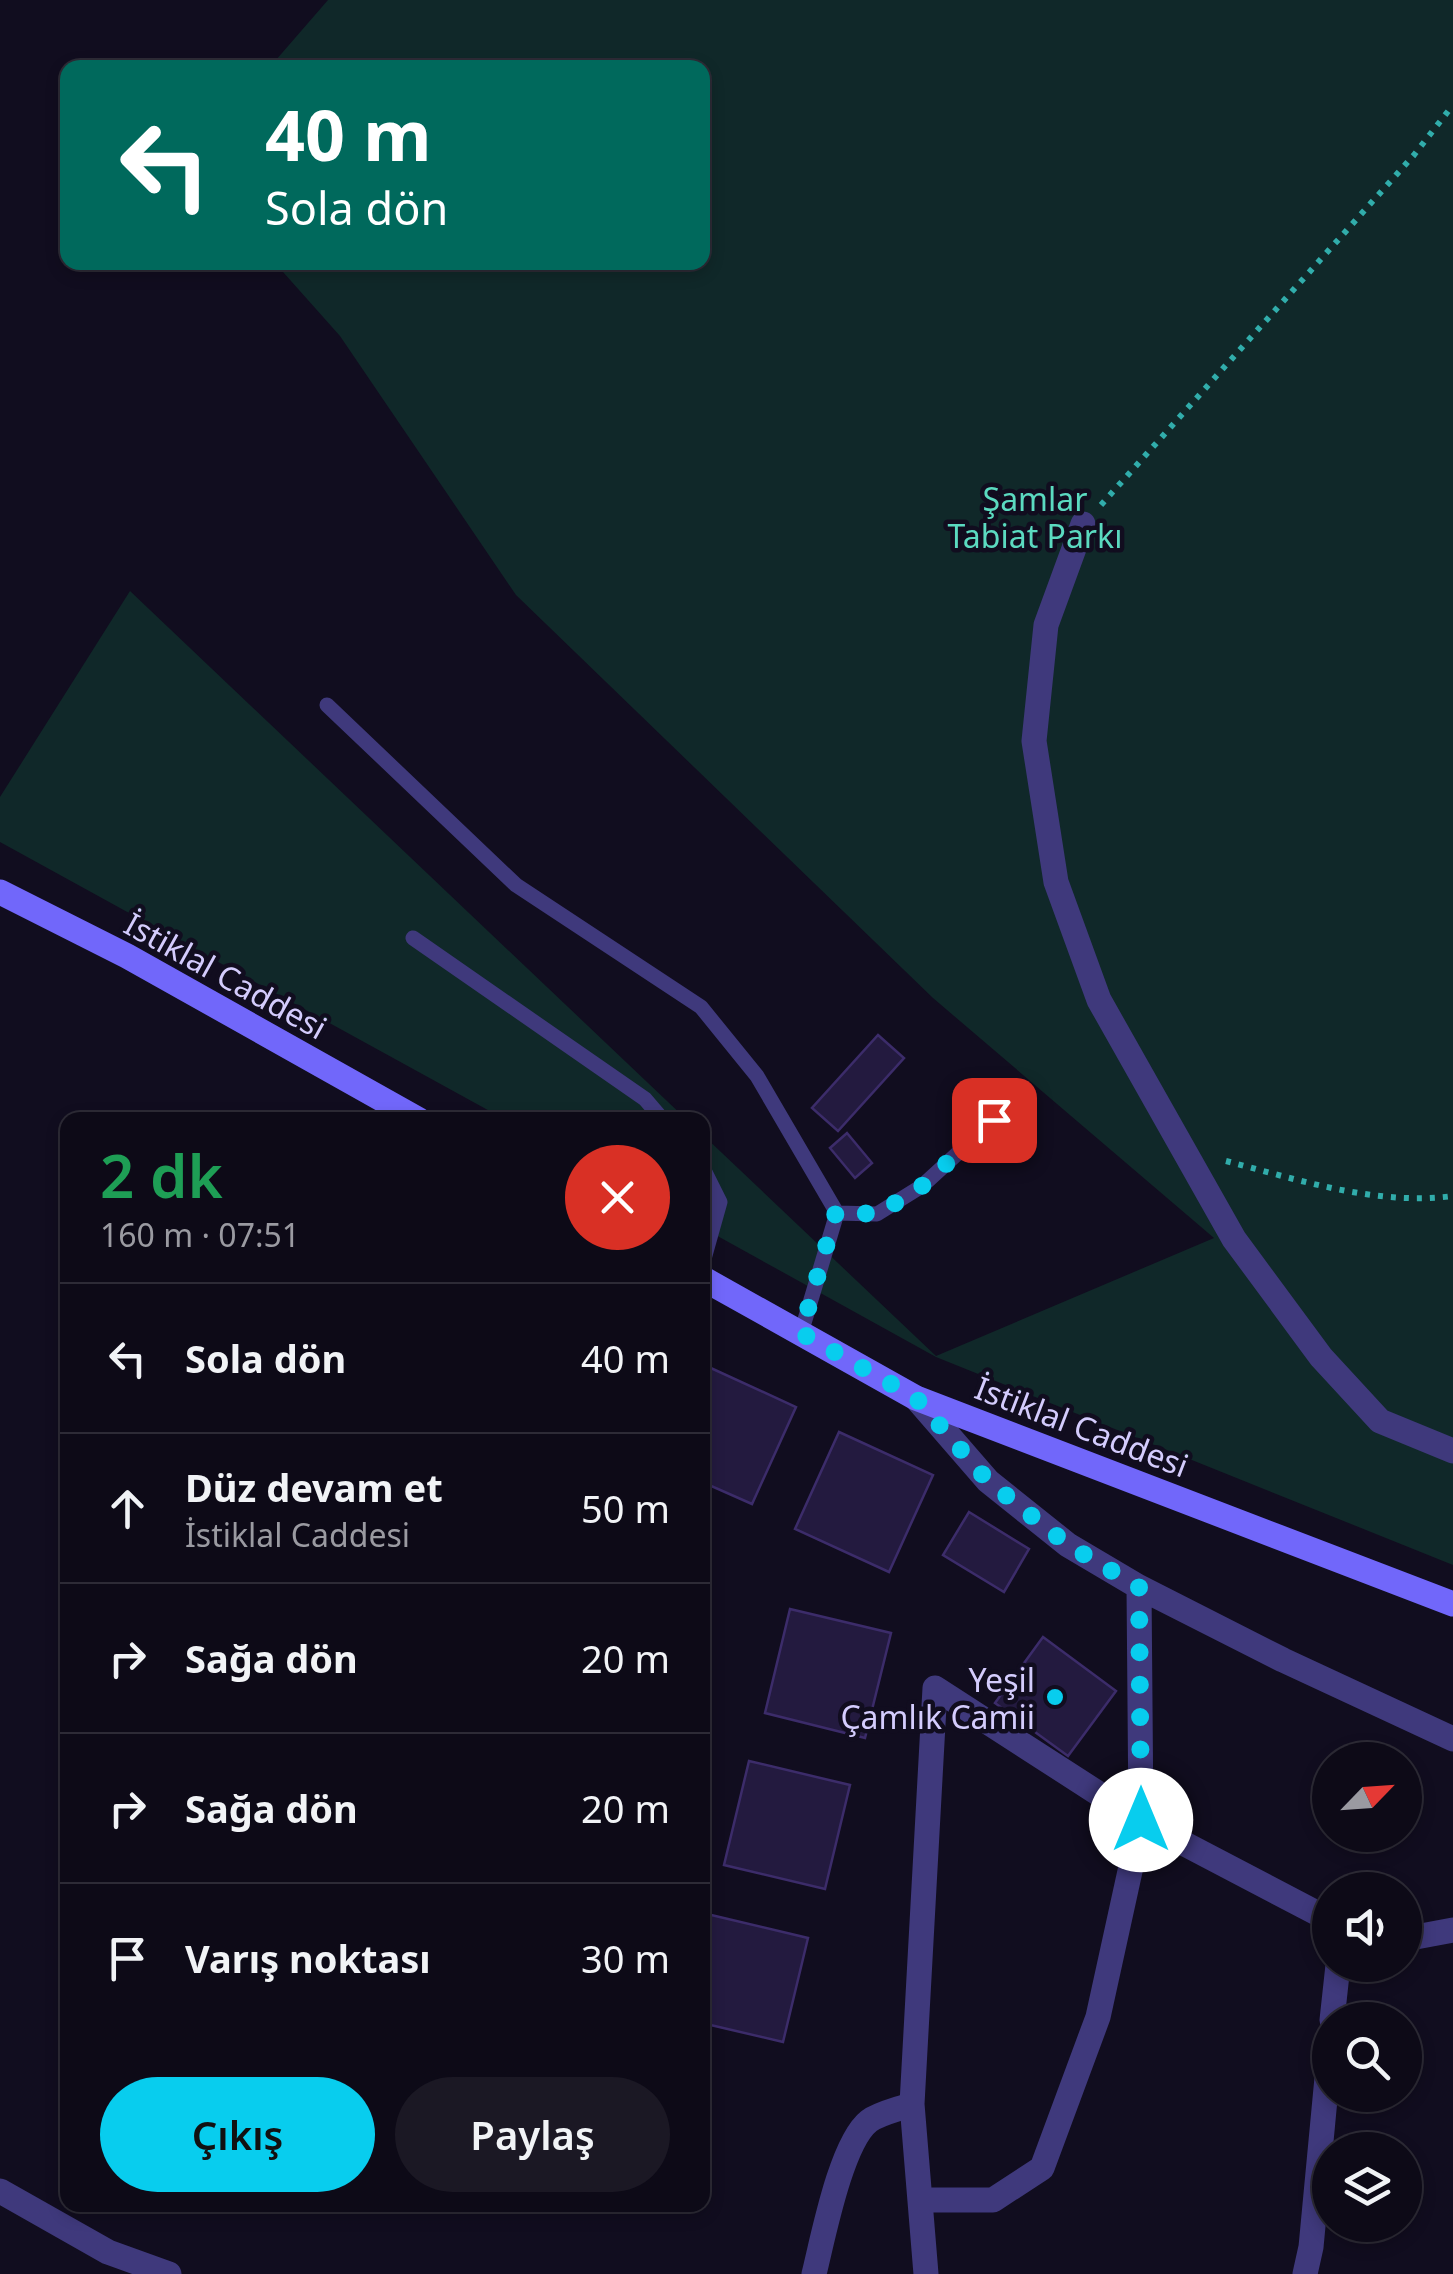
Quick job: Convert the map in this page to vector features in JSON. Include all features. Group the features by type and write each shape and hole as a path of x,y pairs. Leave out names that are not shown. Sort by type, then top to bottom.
{"main road":[{"name":"İstiklal Caddesi","path":"0,892 127,956 405,1112"},
{"name":"İstiklal Caddesi","path":"710,1282 916,1398 1453,1604"}],"street":[{"path":"1084,524 1046,625 1034,741 1056,882 1098,1000 1234,1239 1321,1356 1380,1421 1453,1451"},
{"path":"916,1398 988,1481 1068,1545 1139,1587 1283,1660 1453,1739"},
{"path":"920,2200 993,2200 1042,2168 1098,2017 1141,1820 1139,1587"},
{"path":"926,2274 912,2104 936,1688 1141,1820 1312,1910"},
{"path":"1422,1936 1453,1930"},
{"path":"814,2274 837,2183 852,2146 868,2122 912,2104"},
{"path":"1305,2274 1324,2112"},
{"path":"0,2191 108,2252 157,2272"}],"lane":[{"path":"327,705 516,885 701,1008 758,1076 836,1212 801,1333"},
{"path":"412,938 645,1099 656,1112"},
{"path":"836,1212 878,1214 922,1186 1018,1098"},
{"path":"710,1182 720,1202 710,1238"}],"path":[{"path":"1084,524 1414,156 1453,105"},
{"path":"1181,1148 1356,1192 1422,1200 1453,1196"}],"green space":[{"name":"Şamlar Tabiat Parkı","path":"328,0 1453,0 1453,1565 936,1357 710,1232 710,1142 936,1356 1214,1238 933,998 516,595 340,336 281,270 710,270 710,60 276,60"},
{"path":"130,591 679,1112 491,1112 0,842 0,797"}],"building":[{"path":"878,1035 904,1058 838,1131 812,1108"},
{"path":"847,1133 872,1163 855,1178 830,1148"},
{"path":"710,1368 796,1407 752,1504 710,1486"},
{"path":"839,1432 933,1475 889,1572 795,1529"},
{"path":"969,1512 1029,1549 1004,1592 943,1555"},
{"path":"790,1609 891,1633 865,1738 765,1713"},
{"name":"Yeşil Çamlık Camii","path":"1043,1637 1116,1691 1068,1756 995,1703"},
{"path":"749,1761 850,1785 825,1889 724,1865"},
{"path":"710,1915 808,1938 783,2042 710,2025"}],"place":[{"name":"Yeşil Çamlık Camii","path":"1055,1697"}],"route":[{"path":"994,1120 922,1186 878,1214 836,1212 801,1333 916,1398 988,1481 1068,1545 1139,1587 1141,1820"}]}
